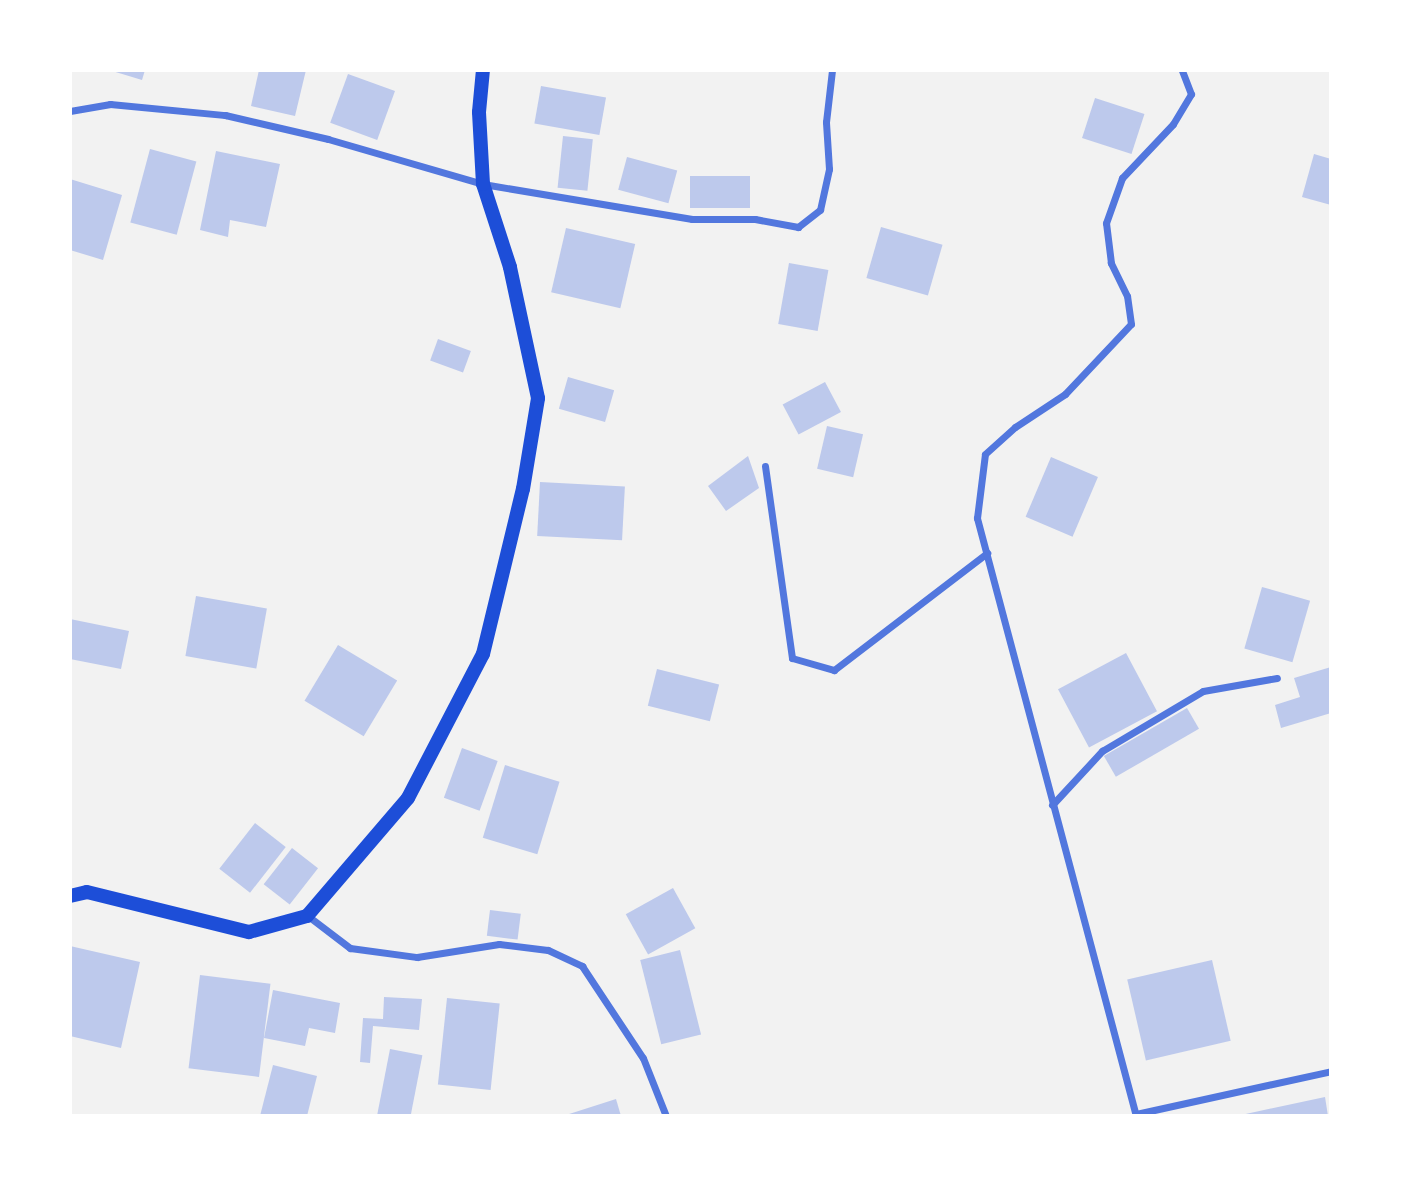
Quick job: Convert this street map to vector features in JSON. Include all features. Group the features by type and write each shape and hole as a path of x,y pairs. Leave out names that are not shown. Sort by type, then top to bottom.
{"main road":[{"path":"70,896 86,892 249,932 307,916 408,798 483,654 523,489 538,398 509,267 483,184 479,111 483,70"}],"street":[{"path":"70,111 110,104 225,115 328,139 483,184 692,219 755,219 798,227 820,210 829,169 826,122 832,70"},
{"path":"1182,70 1191,94 1173,124 1122,178 1106,223 1111,263 1128,296 1131,324 1065,394 1015,426 985,454 977,518 1136,1115 1331,1070"},
{"path":"765,466 792,658 834,670 987,553"},
{"path":"1052,805 1102,751 1203,691 1277,678"},
{"path":"307,916 350,948 417,957 499,944 548,950 582,966 643,1058 666,1116"}],"building":[{"path":"109,70 145,70 142,80"},
{"path":"259,70 306,70 295,116 251,106"},
{"path":"348,74 395,91 377,140 330,123"},
{"path":"541,86 606,97 599,135 534,123"},
{"path":"1095,98 1144,114 1131,154 1082,138"},
{"path":"563,136 593,139 587,191 558,188"},
{"path":"150,149 196,161 177,235 130,222"},
{"path":"216,151 280,164 266,227 230,220 228,237 200,230"},
{"path":"1314,154 1331,159 1331,205 1302,197"},
{"path":"627,157 677,170 668,203 618,190"},
{"path":"690,176 750,176 750,208 690,208"},
{"path":"70,179 122,195 103,260 70,250"},
{"path":"881,227 943,245 928,296 866,278"},
{"path":"566,228 635,244 620,308 551,292"},
{"path":"789,263 828,270 818,331 778,324"},
{"path":"438,339 471,351 463,373 430,361"},
{"path":"568,377 614,390 605,422 559,409"},
{"path":"825,382 841,412 799,435 783,405"},
{"path":"827,426 863,434 853,477 817,469"},
{"path":"748,456 759,488 726,511 708,486"},
{"path":"1051,457 1098,477 1073,537 1026,517"},
{"path":"540,482 625,486 622,540 537,536"},
{"path":"1262,587 1310,601 1292,662 1244,649"},
{"path":"196,596 267,609 256,669 185,656"},
{"path":"70,619 129,631 121,669 70,659"},
{"path":"338,645 397,681 364,736 305,701"},
{"path":"1126,653 1157,711 1089,747 1058,689"},
{"path":"1331,667 1331,713 1281,728 1275,705 1300,697 1294,678"},
{"path":"657,669 719,684 710,721 648,706"},
{"path":"1187,708 1199,729 1116,777 1104,756"},
{"path":"462,748 498,761 480,811 444,798"},
{"path":"505,765 560,782 537,854 483,838"},
{"path":"255,823 286,847 250,893 219,869"},
{"path":"292,848 318,868 290,905 264,884"},
{"path":"673,888 695,928 648,954 626,914"},
{"path":"490,910 521,914 518,940 487,936"},
{"path":"70,946 140,962 121,1048 70,1036"},
{"path":"680,950 701,1034 661,1044 640,960"},
{"path":"1212,960 1231,1041 1146,1060 1127,980"},
{"path":"200,975 270,984 259,1077 189,1068"},
{"path":"273,990 340,1003 335,1033 309,1028 305,1046 264,1038"},
{"path":"384,997 422,999 419,1030 373,1026 370,1063 360,1062 363,1018 383,1019"},
{"path":"447,998 500,1004 491,1090 438,1085"},
{"path":"390,1049 422,1055 411,1116 377,1116"},
{"path":"273,1065 317,1076 307,1116 260,1116"},
{"path":"1325,1097 1328,1116 1241,1116 1241,1115"},
{"path":"616,1099 621,1116 566,1116 566,1115"}]}
